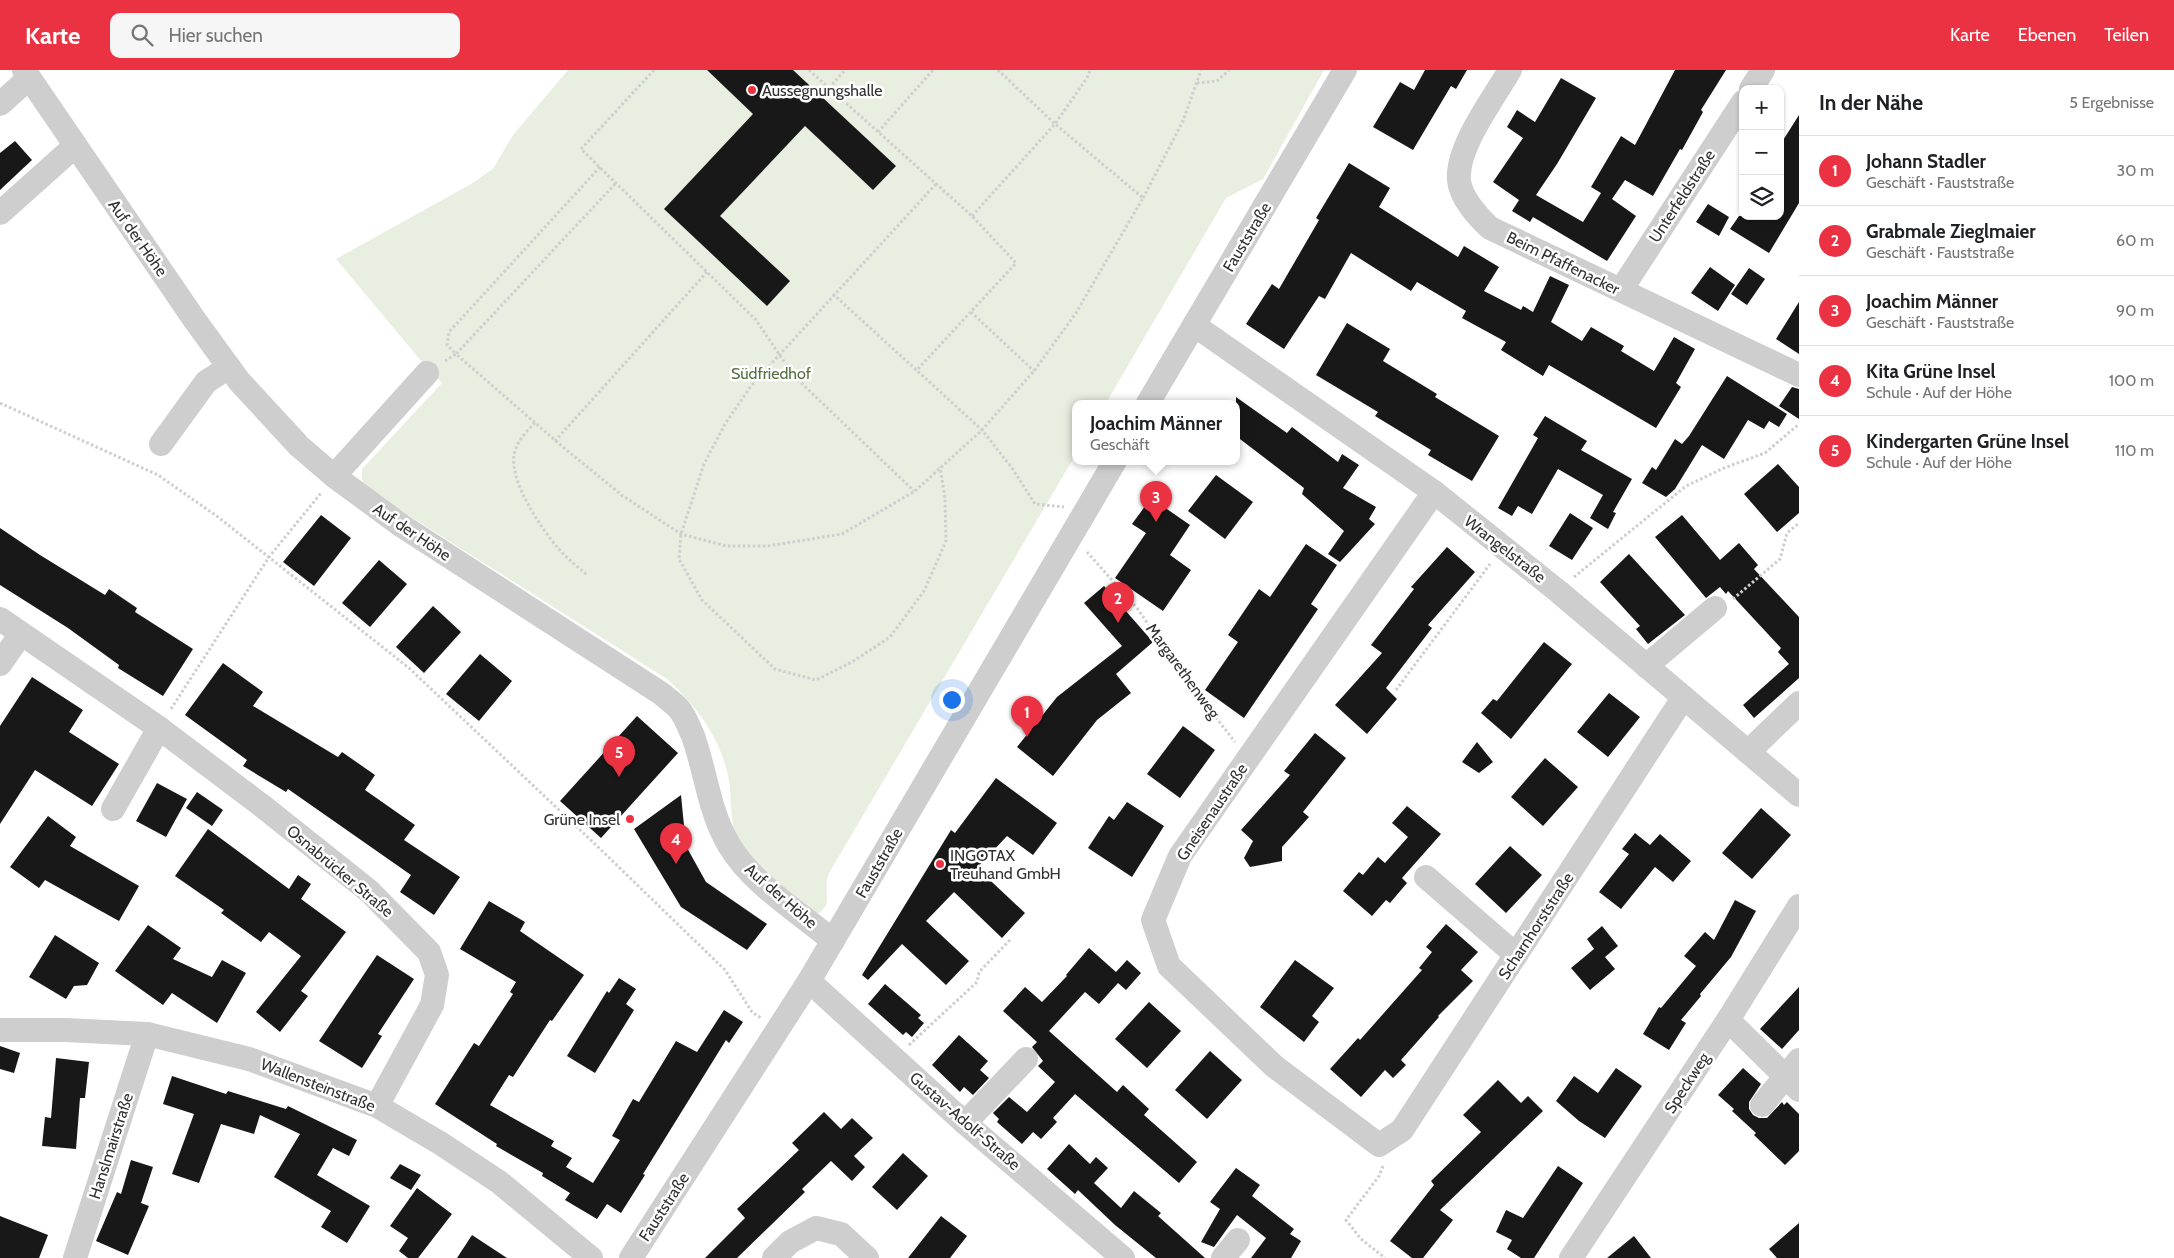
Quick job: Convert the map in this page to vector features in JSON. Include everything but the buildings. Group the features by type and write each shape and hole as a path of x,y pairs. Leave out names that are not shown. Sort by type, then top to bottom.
{"street":[{"name":"Fauststraße","path":"1150,400 1344,70"},
{"name":"Beim Pfaffenacker","path":"1510,70 1462,152 1459,181 1472,210 1490,228 1799,375"},
{"path":"1754,85 1764,70"},
{"path":"0,104 26,74"},
{"name":"Auf der Höhe","path":"26,74 229,367 265,412 334,476 402,526 662,694 680,710 698,750 711,801 729,846 765,885 834,941"},
{"name":"Unterfeldstraße","path":"1621,290 1739,108"},
{"path":"0,213 75,146"},
{"name":"Wrangelstraße","path":"1194,325 1434,492 1559,592 1799,795"},
{"path":"161,444 206,382 229,367"},
{"path":"334,476 427,373"},
{"name":"Fauststraße","path":"631,1258 834,941 1113,465"},
{"name":"Gneisenaustraße","path":"1379,1145 1274,1066 1169,966 1153,920 1180,856 1434,492"},
{"path":"1646,666 1715,608"},
{"name":"Osnabrücker Straße","path":"0,619 159,728 261,805 369,892 429,952 437,975 432,1005 377,1106"},
{"path":"0,664 21,634"},
{"name":"Scharnhorststraße","path":"1379,1145 1402,1130 1683,698"},
{"path":"1748,752 1799,703"},
{"path":"113,809 159,728"},
{"path":"1426,877 1516,955"},
{"name":"Speckweg","path":"1571,1258 1728,1020 1799,906"},
{"name":"Gustav-Adolf-Straße","path":"809,981 965,1123 1123,1258"},
{"path":"1728,1020 1794,1075 1762,1104"},
{"name":"Wallensteinstraße","path":"0,1030 65,1030 147,1034 249,1059 377,1106 440,1143 499,1182 591,1258"},
{"name":"Hanslmairstraße","path":"75,1258 147,1034"},
{"path":"965,1123 1026,1059"},
{"path":"774,1258 790,1242 816,1228 841,1234 868,1258"}],"path":[{"path":"654,70 581,149 756,320 793,375 914,491"},
{"path":"809,70 972,216 1016,263 916,371"},
{"path":"830,88 845,70"},
{"path":"878,132 933,70"},
{"path":"998,70 1055,124 1143,198"},
{"path":"972,216 1055,124 1087,78 1090,70"},
{"path":"600,168 449,332 447,345 555,441 623,496 681,534 726,546 768,546 842,534 914,491 982,430 1034,371 1076,313 1143,198 1183,121 1201,70"},
{"path":"1197,82 1217,80 1229,70"},
{"path":"427,373 456,354 616,183"},
{"path":"936,184 833,294 751,386 725,424 704,464 681,534 679,559 702,600 775,669 816,680 852,662 890,637 924,591 946,541 945,498 940,467"},
{"path":"555,441 706,272"},
{"path":"833,294 982,430 1012,468 1035,504 1061,505 1080,519"},
{"path":"971,312 1034,371"},
{"path":"0,403 158,475 218,517 409,668 725,970 752,1012 766,1021"},
{"path":"535,423 524,434 514,455 516,476 541,525 560,550 587,575"},
{"path":"1559,592 1638,524 1686,486 1724,468 1765,453 1799,424"},
{"path":"159,728 269,557 334,476"},
{"path":"1715,608 1724,607 1780,559 1787,533 1799,523"},
{"path":"1396,690 1503,547"},
{"name":"Margarethenweg","path":"1084,549 1137,608 1184,676 1248,758"},
{"path":"895,1059 977,982 979,972 1010,940"},
{"path":"1379,1145 1386,1159 1379,1176 1346,1220 1361,1239 1385,1258"}],"green space":[{"name":"Südfriedhof","path":"568,70 1324,70 1263,179 1226,198 1108,400 1072,400 1072,461 829,873 826,905 819,913 815,913 794,897 764,871 738,840 733,823 730,788 723,756 709,728 679,690 667,679 370,491 362,480 362,469 442,383 422,362 336,259 471,184 493,169 513,135"}],"place":[{"name":"Aussegnungshalle","path":"752,90"},
{"name":"Joachim Männer","path":"1156,522"},
{"name":"Grabmale Zieglmaier","path":"1118,623"},
{"name":"Johann Stadler","path":"1027,737"},
{"name":"Kindergarten Grüne Insel","path":"619,777"},
{"name":"Grüne Insel","path":"630,819"},
{"name":"Kita Grüne Insel","path":"676,864"},
{"name":"INGOTAX Treuhand GmbH","path":"940,864"}]}
